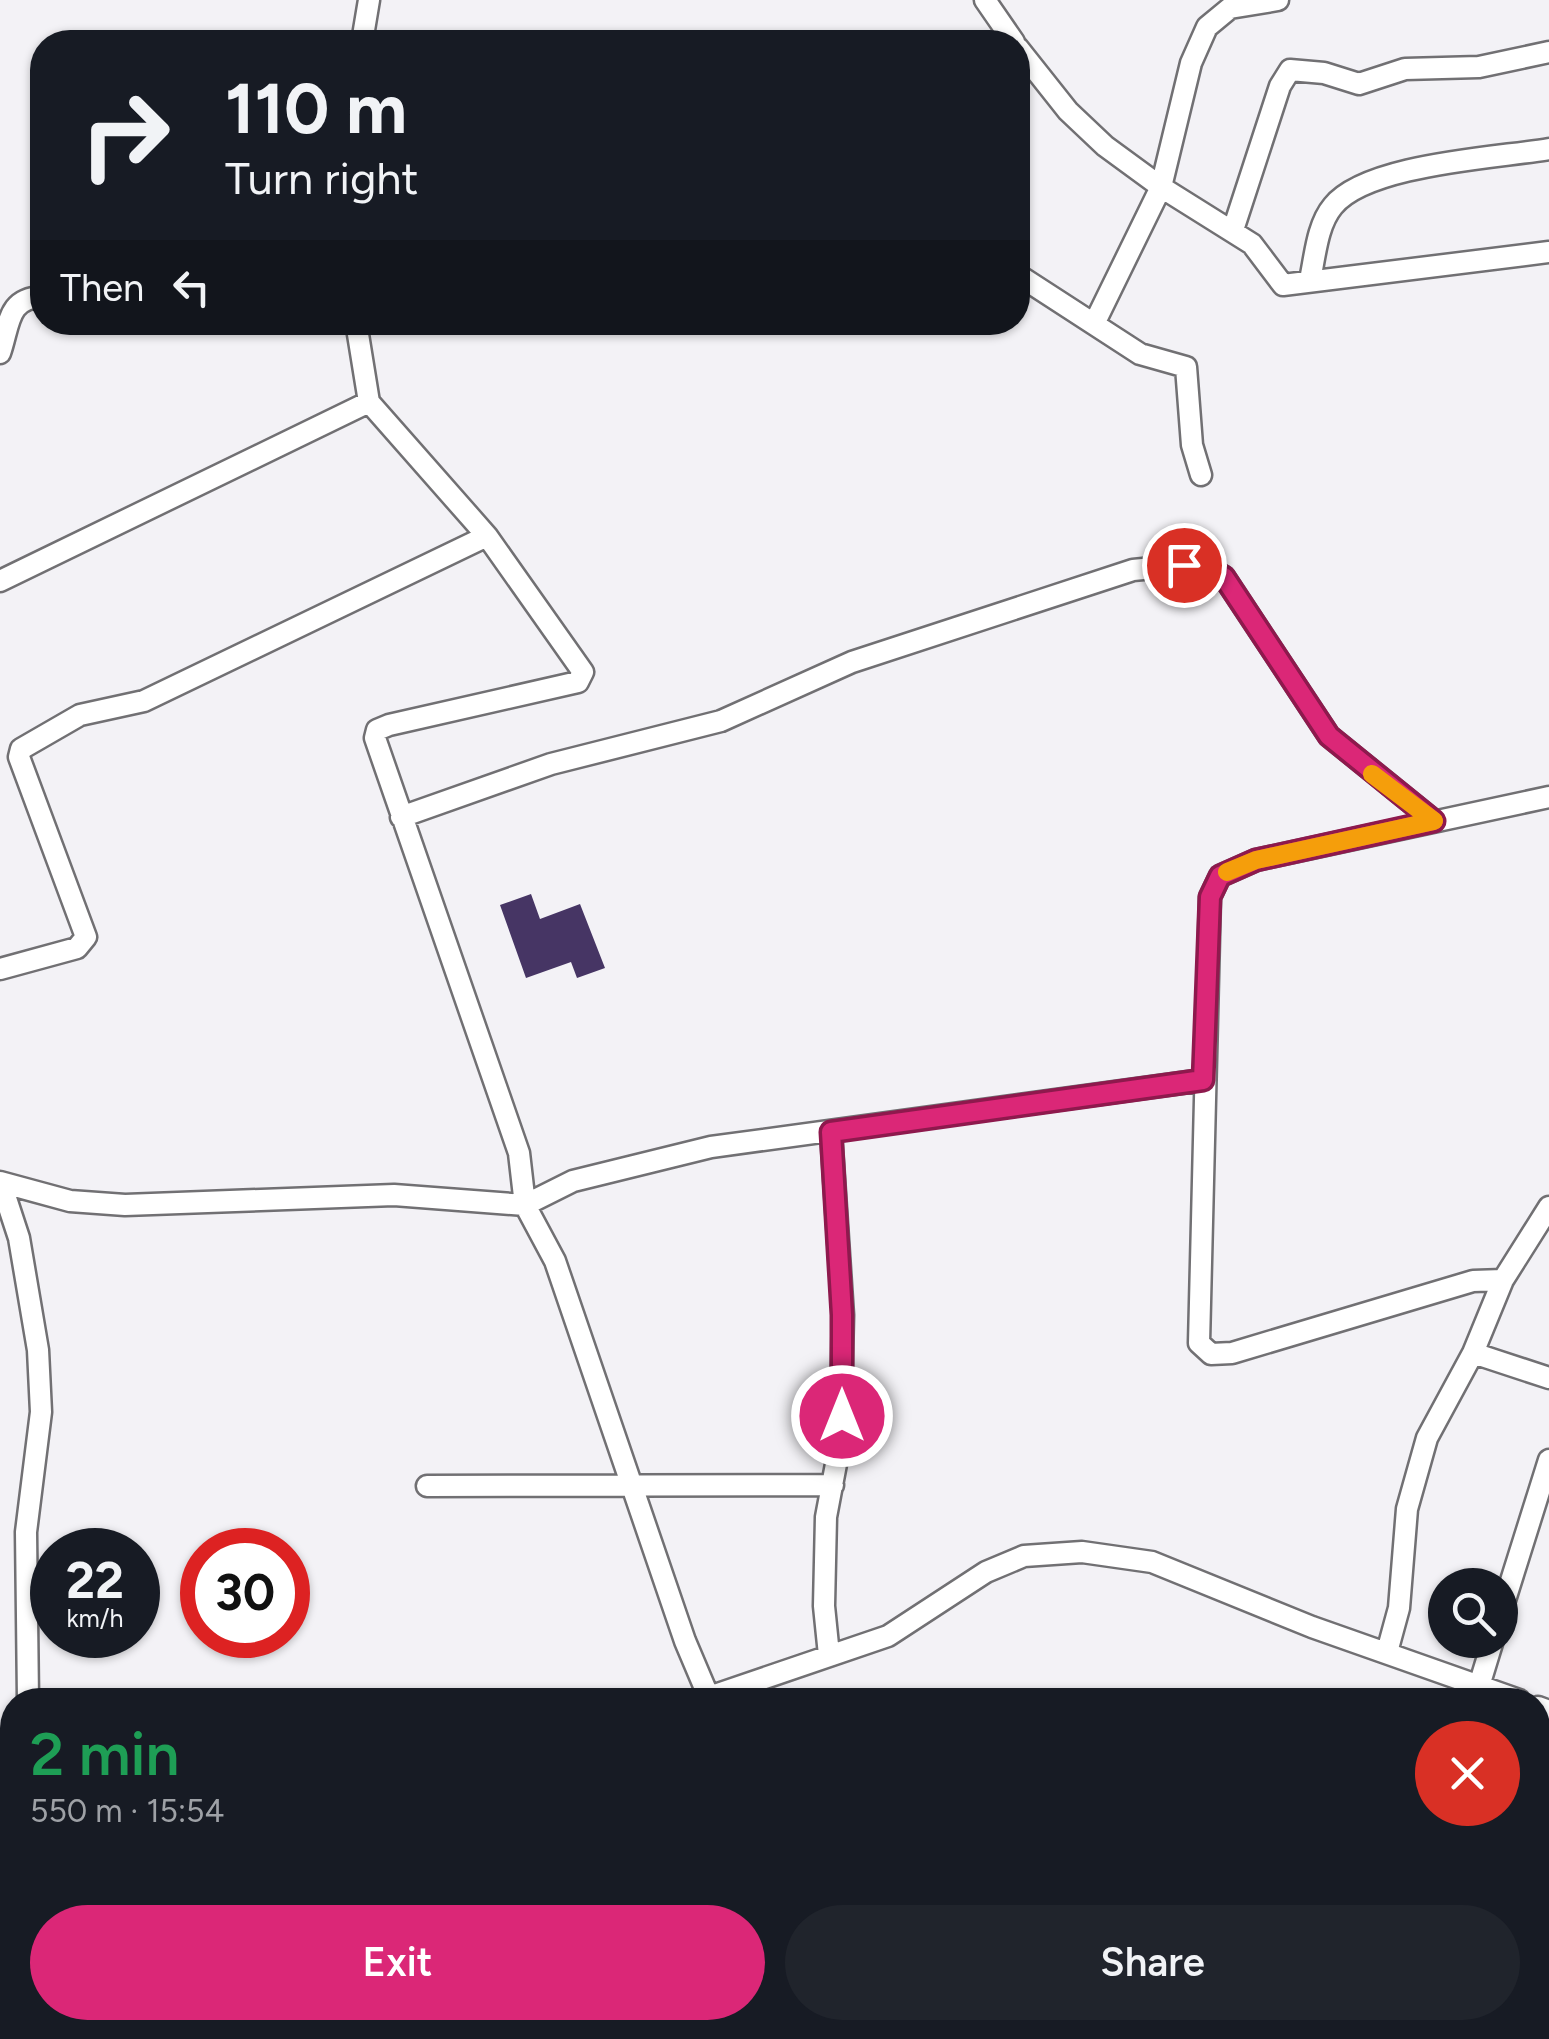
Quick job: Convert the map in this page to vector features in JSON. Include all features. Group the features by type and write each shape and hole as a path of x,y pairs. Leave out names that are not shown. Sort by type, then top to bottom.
{"street":[{"path":"364,30 369,0"},
{"path":"985,0 1006,30"},
{"path":"1094,324 1161,187 1191,63 1207,27 1230,8 1278,0"},
{"path":"1233,230 1280,86 1290,70 1324,72 1359,84 1412,67 1479,67 1549,52"},
{"path":"1030,63 1068,111 1161,187 1252,244 1283,285 1549,252"},
{"path":"1310,280 1330,208 1352,189 1388,176 1549,149"},
{"path":"1030,283 1140,354 1186,366 1192,445 1201,474"},
{"path":"0,353 16,303 30,298"},
{"path":"358,335 369,402 487,536 582,677 578,682 378,730 377,747 519,1153 525,1205 556,1262 685,1641 706,1688"},
{"path":"0,580 369,402"},
{"path":"0,970 76,948 86,937 19,757 21,749 80,716 144,701 487,536"},
{"path":"401,818 551,764 721,721 852,662 1133,570 1184,565 1208,568 1224,577 1329,736 1434,821"},
{"path":"1502,1280 1473,1281 1232,1353 1204,1349 1197,1337 1210,897 1220,876 1256,860 1549,797"},
{"path":"1,1182 70,1201 125,1205 394,1195 525,1205 573,1182 623,1166 711,1147 1203,1080"},
{"path":"829,1656 824,1606 826,1517 842,1416 842,1315 831,1132"},
{"path":"1,1182 19,1238 38,1350 41,1412 26,1532 28,1688"},
{"path":"1386,1652 1399,1608 1404,1525 1427,1438 1473,1353 1502,1280 1549,1206"},
{"path":"1473,1353 1549,1378"},
{"path":"1515,1568 1549,1460"},
{"path":"427,1486 834,1485"},
{"path":"738,1688 888,1636 986,1572 1024,1556 1082,1552 1152,1562 1312,1628 1485,1688"},
{"path":"1479,1686 1488,1658"}],"building":[{"path":"531,894 540,919 580,904 605,968 577,978 571,962 526,978 500,905"}],"slow traffic":[{"path":"1227,872 1256,860 1434,821 1372,774"}],"route":[{"path":"842,1416 842,1315 831,1132 1203,1080 1210,897 1220,876 1256,860 1434,821 1329,736 1224,577 1208,568 1184,565"}]}
